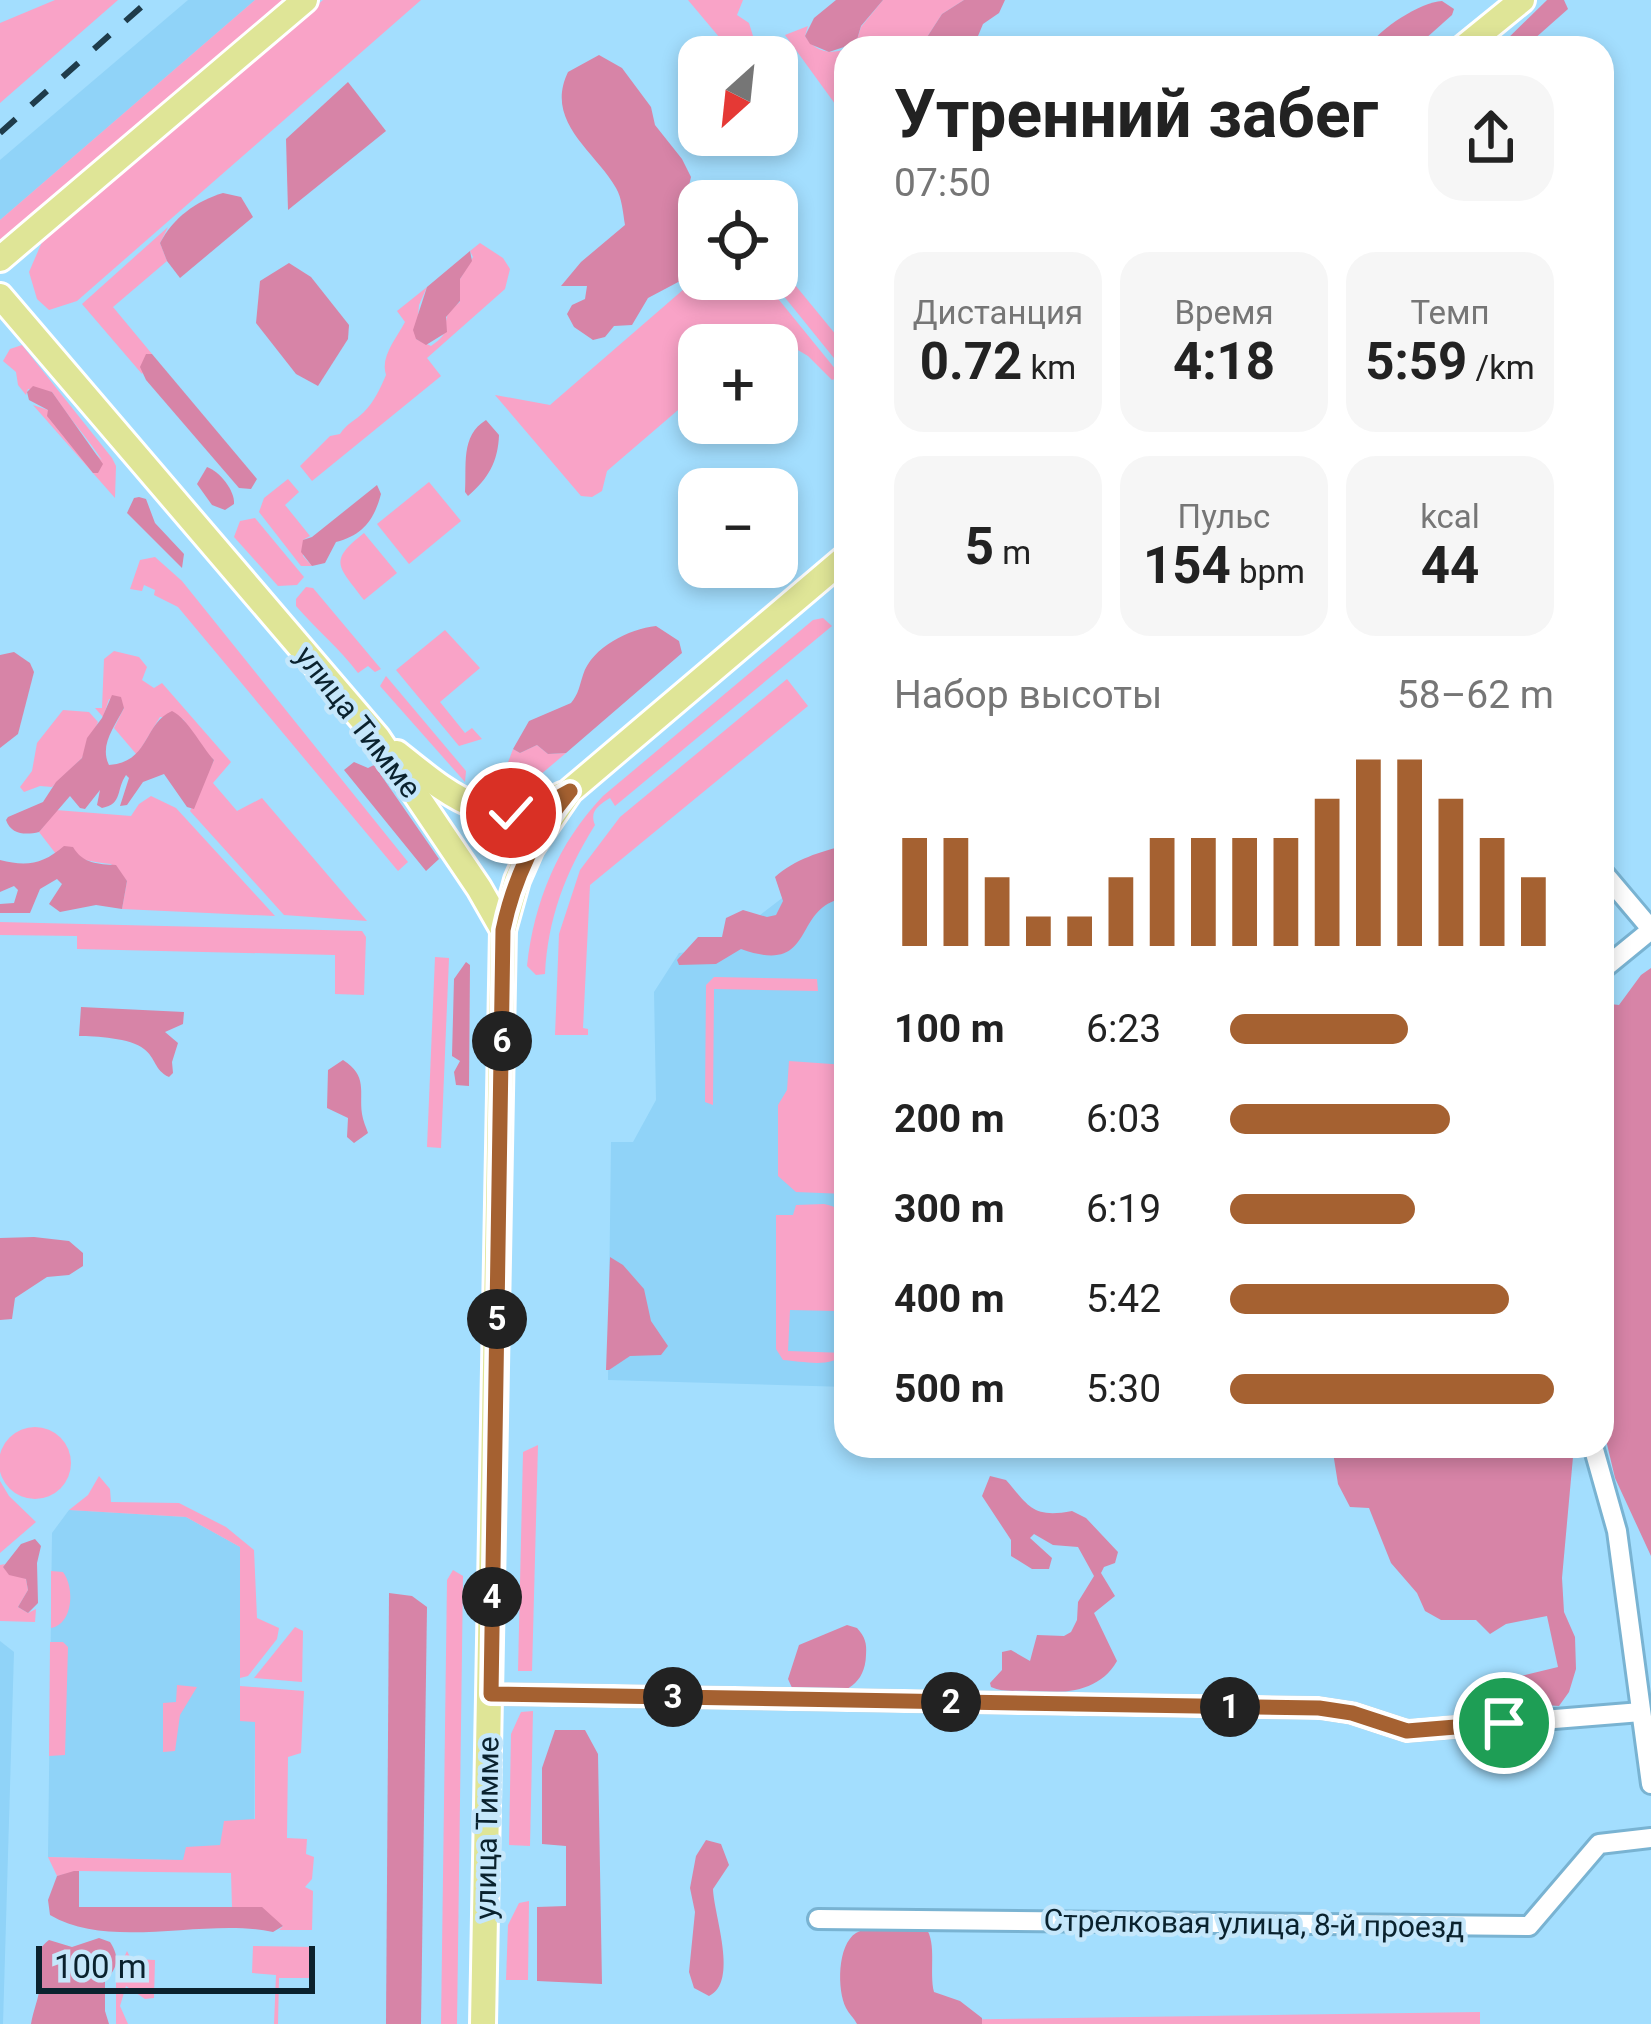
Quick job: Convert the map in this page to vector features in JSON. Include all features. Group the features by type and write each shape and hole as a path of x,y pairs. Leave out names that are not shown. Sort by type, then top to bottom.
{"main road":[{"path":"0,259 304,0"},
{"path":"1478,36 1522,0"},
{"name":"улица Тимме","path":"0,296 377,736 503,930 483,2024"},
{"path":"503,930 530,848 570,791 834,567"},
{"path":"377,736 441,787 491,811 521,813 570,791"}],"street":[{"path":"1614,886 1651,929 1614,960"},
{"path":"1596,1458 1617,1531 1651,1784"},
{"path":"491,1694 1319,1708 1407,1731 1641,1712"},
{"name":"Стрелковая улица, 8-й проезд","path":"818,1919 1528,1926 1599,1844 1651,1838"}],"shaded area":[{"path":"55,0 118,0 0,103 0,23"},
{"path":"188,0 255,0 0,220 0,160"},
{"path":"255,0 285,0 0,244 0,220"},
{"path":"323,0 421,0 77,301 49,310 37,299 29,272 42,242"},
{"path":"688,0 743,0 737,15 749,23 753,36 718,36"},
{"path":"836,0 883,0 858,36 834,36 834,50 829,52 810,44 805,36 814,18"},
{"path":"883,0 964,0 942,14 928,36 858,36"},
{"path":"964,0 1005,0 978,36 928,36 942,14"},
{"path":"1547,0 1564,0 1568,9 1538,36 1510,36"},
{"path":"1442,1 1454,9 1428,36 1378,36 1401,18"},
{"path":"808,26 805,36 809,41 834,52 834,102 798,53 798,36 786,36"},
{"path":"599,55 622,68 651,107 655,125 691,177 678,180 678,282 648,298 632,325 614,326 605,337 593,340 574,327 567,314 572,305 585,299 587,286 561,286 625,225 616,188 567,121 562,90 568,72"},
{"path":"348,82 386,131 288,210 286,139"},
{"path":"223,193 241,197 253,217 180,278 160,243 186,212"},
{"path":"168,227 160,243 167,261 113,307 152,354 142,374 82,304"},
{"path":"480,243 503,258 510,269 505,289 427,358 441,376 312,481 300,466 364,412 379,390 387,355 405,322 397,311 427,287 419,305 416,339 431,346 438,341 449,311 460,302 460,279 473,257 470,251"},
{"path":"470,251 472,261 460,279 460,301 446,317 447,332 426,345 416,339 413,330 427,287"},
{"path":"289,263 311,277 349,325 348,339 318,386 296,374 256,323 260,281"},
{"path":"798,289 834,332 834,358 787,300 798,300"},
{"path":"678,294 678,300 779,300 834,367 832,380 798,350 798,324 678,324 678,410 607,471 602,491 592,497 581,496 495,395 550,405"},
{"path":"22,345 112,458 115,498 33,405 48,410 102,460 52,392 28,389 26,395 16,372 3,361 10,349"},
{"path":"146,354 152,354 257,479 251,489 239,488 146,380 140,367"},
{"path":"33,386 52,392 103,464 98,473 93,473 47,416 48,410 29,400 27,392"},
{"path":"486,420 499,435 497,454 468,496 468,443"},
{"path":"207,467 232,493 234,504 225,510 212,505 197,484"},
{"path":"288,479 299,492 285,505 310,536 303,540 303,556 312,566 301,566 259,512 264,498"},
{"path":"429,482 461,521 409,564 377,524"},
{"path":"377,485 381,494 366,525 336,542 325,563 312,566 301,552 303,540"},
{"path":"139,497 146,499 155,523 184,554 182,568 127,513"},
{"path":"255,518 304,577 297,585 278,586 234,537 240,521"},
{"path":"364,533 397,573 364,600 343,572 341,558"},
{"path":"155,557 182,581 408,862 398,871 178,607 144,585 142,591 130,589 140,560"},
{"path":"306,587 313,588 381,669 375,672 368,666 358,673 304,615 296,599"},
{"path":"823,618 832,626 615,806 610,798 596,809 595,825 560,896 545,974 536,975 527,966 542,896 587,814 813,620"},
{"path":"656,626 679,641 682,653 566,753 548,754 537,745 520,753 513,749 529,721 571,703 588,665 603,648 623,635"},
{"path":"445,630 480,668 440,702 465,733 472,728 482,739 459,746 396,670"},
{"path":"114,651 139,657 147,667 142,680 154,688 162,683 231,762 213,783 237,811 262,798 367,921 284,915 190,811 214,760 201,749 183,719 160,717 137,755 114,728 124,708 109,699 103,717 95,708 102,708 104,659"},
{"path":"14,652 34,672 18,734 0,748 0,655"},
{"path":"386,676 466,771 465,782 380,686"},
{"path":"787,679 808,706 590,885 583,1028 588,1035 555,1035 559,934 580,870 620,817"},
{"path":"112,695 121,697 124,708 107,743 109,765 132,757 172,711 214,760 194,809 187,807 164,774 143,782 127,805 120,806 126,775 109,806 97,805 100,790 85,809 70,796 39,832 11,829 8,817 43,802 82,758 87,738"},
{"path":"63,710 89,712 98,722 82,758 52,787 24,792 20,787 32,771 37,743"},
{"path":"537,745 548,754 566,753 520,792 497,792 513,749 520,753"},
{"path":"354,762 368,768 374,765 439,859 426,871 344,770"},
{"path":"151,796 176,808 275,916 122,909 127,881 111,864 56,854 39,832 56,810 131,816"},
{"path":"64,846 73,847 91,862 116,865 127,881 122,909 96,905 60,912 49,904 62,884 57,879 40,889 30,913 0,913 0,904 14,903 18,890 14,886 0,892 0,860 34,862"},
{"path":"834,849 834,902 817,913 794,947 766,955 741,949 716,964 679,965 677,960 698,937 722,937 726,918 743,910 776,915 783,901 775,877 808,857"},
{"path":"834,858 834,1387 608,1380 611,1142 633,1142 656,1100 654,992 679,953 716,949"},
{"path":"0,922 362,931 366,937 364,995 335,994 335,955 77,949 77,936 0,935"},
{"path":"435,957 449,958 441,1148 427,1147"},
{"path":"466,962 470,965 469,1086 456,1085 454,1072 460,1061 452,1056 454,979"},
{"path":"1651,968 1651,1556 1610,1458 1614,1458 1614,1004 1619,1005"},
{"path":"714,977 817,979 818,991 714,989 713,1105 705,1102 706,985"},
{"path":"81,1007 184,1012 183,1024 165,1032 178,1043 173,1073 164,1074 138,1045 79,1036"},
{"path":"343,1060 359,1078 368,1133 354,1143 347,1137 348,1118 327,1108 328,1070"},
{"path":"789,1061 834,1064 834,1194 796,1192 778,1176 778,1105 787,1090"},
{"path":"796,1205 834,1207 834,1311 790,1310 788,1351 834,1353 834,1360 824,1363 783,1360 776,1349 776,1215 793,1215"},
{"path":"0,1238 69,1241 83,1253 83,1266 69,1275 47,1277 15,1298 12,1319 0,1320"},
{"path":"610,1257 644,1289 651,1321 668,1346 661,1355 630,1356 606,1370"},
{"path":"35,1427 60,1438 71,1463 60,1488 35,1499 10,1488 -1,1463 10,1438"},
{"path":"538,1445 532,1671 518,1671 523,1452"},
{"path":"1334,1458 1573,1458 1562,1578 1564,1612 1575,1637 1576,1669 1559,1706 1505,1702 1500,1695 1509,1679 1558,1667 1547,1616 1506,1624 1490,1634 1476,1620 1441,1620 1425,1611 1417,1593 1391,1563 1369,1508 1350,1507 1338,1484"},
{"path":"99,1476 110,1489 111,1502 179,1503 226,1527 254,1550 257,1618 279,1628 277,1639 248,1676 240,1678 240,1547 186,1517 69,1510 88,1495"},
{"path":"990,1476 1006,1480 1039,1511 1072,1511 1086,1518 1118,1552 1115,1563 1101,1573 1115,1596 1094,1613 1117,1661 1100,1680 1055,1692 991,1687 1002,1670 1002,1652 1011,1650 1030,1661 1037,1635 1071,1632 1078,1602 1094,1576 1078,1547 1053,1545 1034,1534 1030,1538 1052,1558 1049,1569 1032,1569 1011,1556 1011,1540 982,1496"},
{"path":"0,1481 36,1522 0,1553"},
{"path":"69,1510 186,1517 240,1547 240,1720 255,1721 254,1862 48,1857 52,1533"},
{"path":"35,1539 41,1546 38,1603 28,1613 18,1607 28,1590 26,1579 9,1575 3,1567 21,1544"},
{"path":"5,1564 3,1567 26,1579 28,1590 18,1607 28,1613 36,1609 35,1622 0,1621 0,1565"},
{"path":"453,1570 463,1576 457,2024 441,2024 447,1580"},
{"path":"51,1571 63,1572 70,1596 64,1620 51,1628"},
{"path":"389,1593 412,1596 427,1607 421,2024 386,2024"},
{"path":"847,1625 857,1628 866,1644 859,1679 830,1694 793,1690 788,1679 799,1645"},
{"path":"295,1627 303,1631 302,1682 254,1678"},
{"path":"0,1641 14,1652 3,2024 0,2024"},
{"path":"50,1642 68,1647 65,1755 49,1756"},
{"path":"177,1685 197,1687 180,1715 175,1751 163,1752 163,1703 176,1702"},
{"path":"240,1686 304,1691 301,1753 288,1757 287,1838 307,1839 306,1854 314,1857 312,1879 305,1887 313,1891 312,1930 279,1930 283,1926 256,1909 232,1908 231,1873 79,1871 57,1876 48,1857 183,1860 186,1847 220,1845 224,1821 255,1819 255,1722 240,1721"},
{"path":"533,1711 530,1846 509,1845 511,1734 521,1712"},
{"path":"555,1730 585,1730 598,1754 602,1984 537,1981 537,1907 566,1906 566,1846 542,1844 542,1768"},
{"path":"706,1840 721,1844 729,1865 713,1889 724,1963 718,1988 709,1996 694,1988 689,1972 695,1912 690,1888 696,1856"},
{"path":"79,1871 79,1907 262,1907 283,1926 273,1932 218,1928 130,1932 74,1925 50,1915 48,1900 57,1876"},
{"path":"529,1901 528,1980 506,1980 508,1925 519,1903"},
{"path":"872,1928 926,1928 934,1992 960,2001 982,2018 982,2024 857,2024 841,1990 840,1968 850,1939"},
{"path":"99,1938 110,1942 116,1958 105,1980 109,2024 31,2024 43,1945 49,1940 72,1947"},
{"path":"253,1946 314,1947 314,1978 279,1978 278,2024 274,2024 276,1975 252,1973"},
{"path":"127,1951 131,1959 155,1960 154,1998 145,1999 126,1986 120,2006 128,2024 116,2024 116,1975"},
{"path":"1480,2012 1480,2024 862,2024 862,2021"}],"railway":[{"path":"0,133 149,0"}],"route":[{"path":"511,813 539,808 570,791 530,848 503,930 491,1694 1319,1708 1407,1731 1504,1723"}]}
